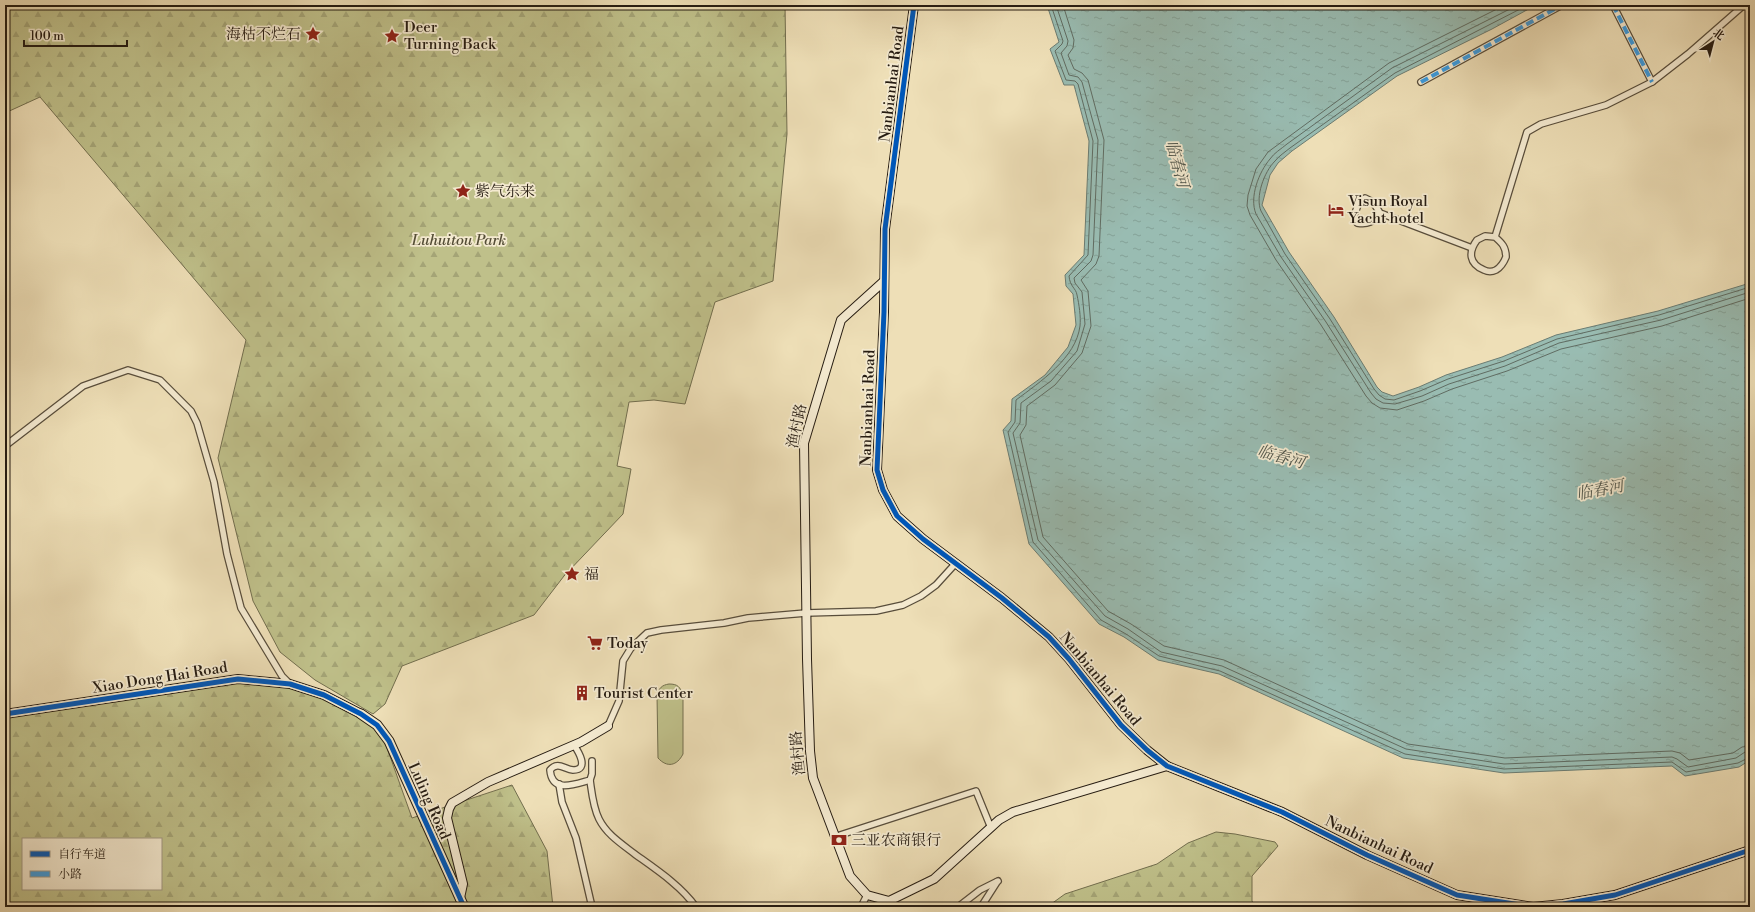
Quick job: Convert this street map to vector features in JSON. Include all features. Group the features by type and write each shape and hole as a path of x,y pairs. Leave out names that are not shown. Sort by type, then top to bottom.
{"main road":[{"name":"Nanbianhai Road","path":"914,5 885,229 883,282 884,312 877,470 883,490 897,516 923,539 1002,598 1049,637 1069,659 1121,725 1147,750 1167,766 1282,812 1367,854 1457,895 1533,907 1563,904 1615,895 1750,850"},
{"name":"渔村路","path":"867,895 850,876 813,778 810,752 806,613 804,444 841,320 883,282"},
{"name":"Xiao Dong Hai Road","path":"5,714 238,679 290,684 324,695 362,714"},
{"name":"Luling Road","path":"362,714 377,725 389,741 462,902"},
{"path":"462,902 463,884 447,818 452,803 488,782 574,745 608,726"},
{"path":"867,895 889,901 934,879 999,820 1013,812 1167,766"}],"street":[{"path":"1421,82 1562,5"},
{"path":"1613,5 1652,82"},
{"path":"1494,237 1527,132 1542,124 1606,105 1652,82 1688,54 1745,5 1750,6"},
{"path":"1380,213 1375,220 1366,224 1356,223 1354,216 1359,202 1365,198 1373,202 1380,213 1472,248"},
{"path":"1485,236 1494,237 1503,244 1506,250 1506,257 1496,270 1488,272 1476,267 1472,260 1472,248 1477,240 1485,236"},
{"path":"5,446 83,386 128,370 160,380 191,411 197,424 214,482 227,554 241,608 282,676 290,684"},
{"path":"608,726 619,701 623,661 631,648 647,633 724,623 748,618 806,613 876,611 903,605 922,596 936,585 956,563"},
{"path":"574,745 583,761 582,765 577,769 572,770 560,765 550,770 550,777 554,782 569,786 590,780"},
{"path":"592,761 592,774 590,780 594,806 606,831 674,884 696,907"},
{"path":"559,784 562,802 576,838 592,907"},
{"path":"834,837 976,792 991,828"},
{"path":"958,907 980,890 998,881 982,907"},
{"path":"861,907 867,895"}],"green space":[{"name":"Luhuitou Park","path":"5,5 785,5 787,134 773,281 715,302 685,404 654,400 629,402 617,466 631,469 623,514 564,576 534,615 402,666 385,704 373,714 315,680 280,652 253,601 218,458 246,340 40,97 5,113"},
{"path":"275,678 348,708 381,731 412,818 512,785 547,851 553,907 5,907 5,718 35,709"},
{"path":"669,684 678,686 683,695 683,754 678,761 672,764 665,763 658,758 657,695 661,687"},
{"path":"1216,832 1235,834 1275,842 1278,846 1252,876 1252,901 1255,907 1047,907 1065,894 1157,864 1188,843"}],"water":[{"name":"临春河","path":"1047,5 1536,5 1492,29 1397,76 1292,151 1278,163 1270,175 1262,205 1289,252 1334,317 1377,387 1382,392 1393,396 1419,387 1446,375 1502,357 1556,335 1658,311 1750,283 1750,760 1739,767 1685,776 1672,766 1504,773 1403,758 1219,674 1158,660 1124,637 1099,624 1029,544 1003,430 1011,421 1012,399 1045,375 1068,347 1076,325 1073,294 1066,286 1065,275 1084,255 1089,141 1074,85 1064,85 1050,49 1059,42"}],"marked path":[{"path":"1421,82 1562,5"},
{"path":"1613,5 1652,82"}],"cycle path":[{"path":"914,5 885,229 884,312 877,470 883,490 897,516 923,539 1002,598 1049,637 1069,659 1121,725 1147,750 1167,766 1282,812 1367,855 1457,895 1533,907 1563,904 1615,895 1750,850"},
{"path":"5,714 238,679 290,684 324,695 361,714 377,725 389,741 464,907"}],"place":[{"name":"海枯不烂石","path":"313,34"},
{"name":"Deer Turning Back","path":"392,36"},
{"name":"紫气东来","path":"463,191"},
{"name":"Visun Royal Yacht hotel","path":"1336,210"},
{"name":"福","path":"572,574"},
{"name":"Today","path":"595,643"},
{"name":"Tourist Center","path":"582,693"},
{"name":"三亚农商银行","path":"839,840"}]}
